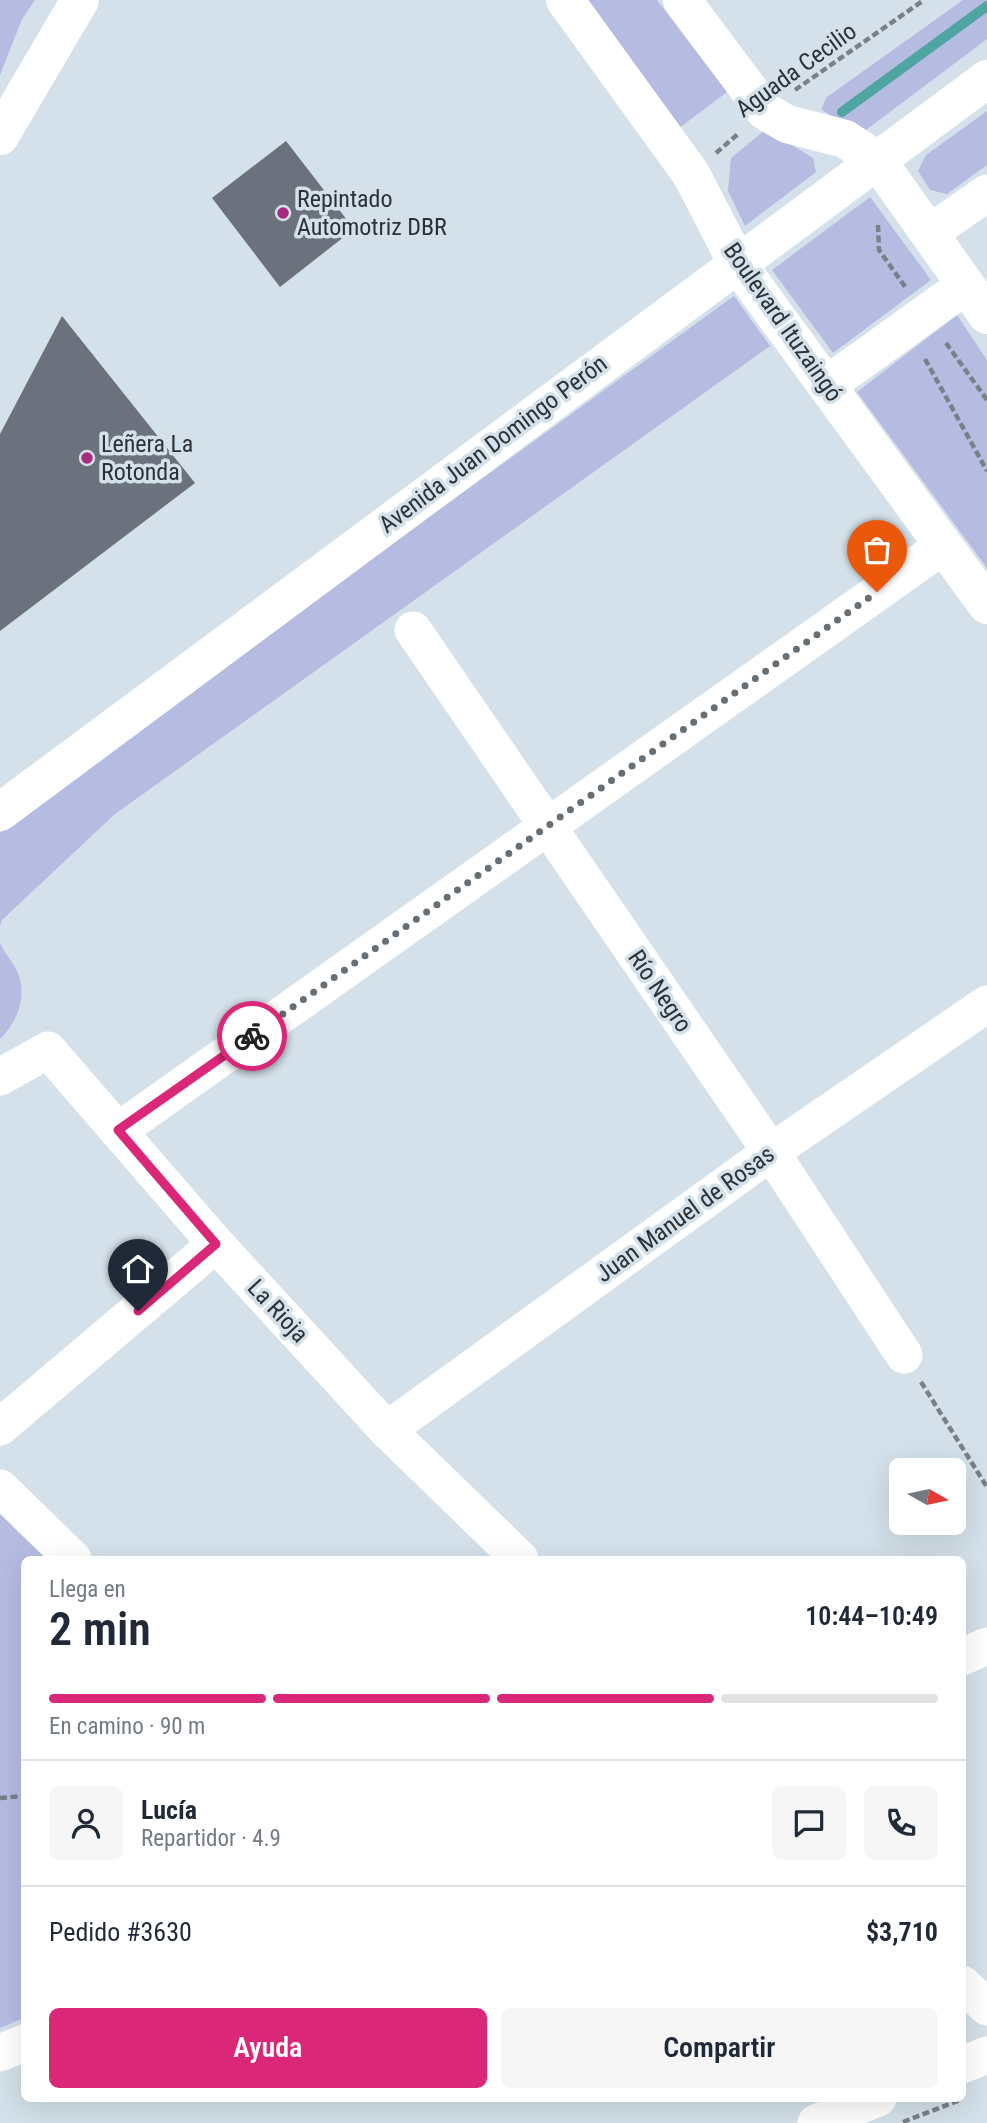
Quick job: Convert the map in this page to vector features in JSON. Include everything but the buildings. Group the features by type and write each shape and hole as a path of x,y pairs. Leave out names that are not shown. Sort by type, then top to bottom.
{"main road":[{"path":"0,136 80,0"},
{"name":"Boulevard Ituzaingó","path":"565,0 691,174 737,263 987,605"},
{"path":"682,0 765,111 787,124 845,139 877,159 977,300 908,327 827,386"},
{"name":"Avenida Juan Domingo Perón","path":"0,812 987,79"}],"street":[{"path":"930,233 987,193"},
{"path":"118,1130 943,545"},
{"name":"Río Negro","path":"413,630 771,1152 904,1354"},
{"name":"Juan Manuel de Rosas","path":"387,1430 771,1152 987,1004"},
{"name":"La Rioja","path":"0,1077 48,1050 216,1244 387,1430 517,1556"},
{"path":"0,1427 216,1244"},
{"path":"0,1488 70,1556"},
{"path":"966,1655 987,1646"},
{"path":"966,1987 987,2007"},
{"path":"0,2053 21,2044"},
{"path":"966,2063 987,2055"},
{"path":"816,2123 868,2102"}],"path":[{"name":"Aguada Cecilio","path":"691,174 765,111 924,0"},
{"path":"908,327 987,471"},
{"path":"904,1354 987,1487"},
{"path":"0,1798 21,1796"},
{"path":"901,2123 954,2102"}],"shaded area":[{"path":"0,0 35,0 22,19 0,75"},
{"path":"583,0 657,0 727,92 679,128"},
{"path":"963,0 987,0 987,39 866,130 855,132 821,109 827,97"},
{"path":"987,111 987,165 947,194 930,190 918,171 926,155"},
{"path":"766,129 813,158 816,172 745,226 728,191 731,158"},
{"path":"870,197 931,280 833,353 772,270"},
{"path":"734,296 770,346 115,814 2,920 0,926 0,833 68,779"},
{"path":"957,315 987,360 987,568 857,392"},
{"path":"0,943 19,976 21,996 17,1015 0,1039"},
{"path":"0,1511 47,1556 21,1556 21,2019 0,2028"}],"waterway":[{"path":"842,112 987,6"}],"way so far":[{"path":"252,1036 877,592"}],"place":[{"name":"Repintado Automotriz DBR","path":"283,213"},
{"name":"Leñera La Rotonda","path":"87,458"}],"route":[{"path":"138,1311 216,1244 118,1130 252,1036"}]}
